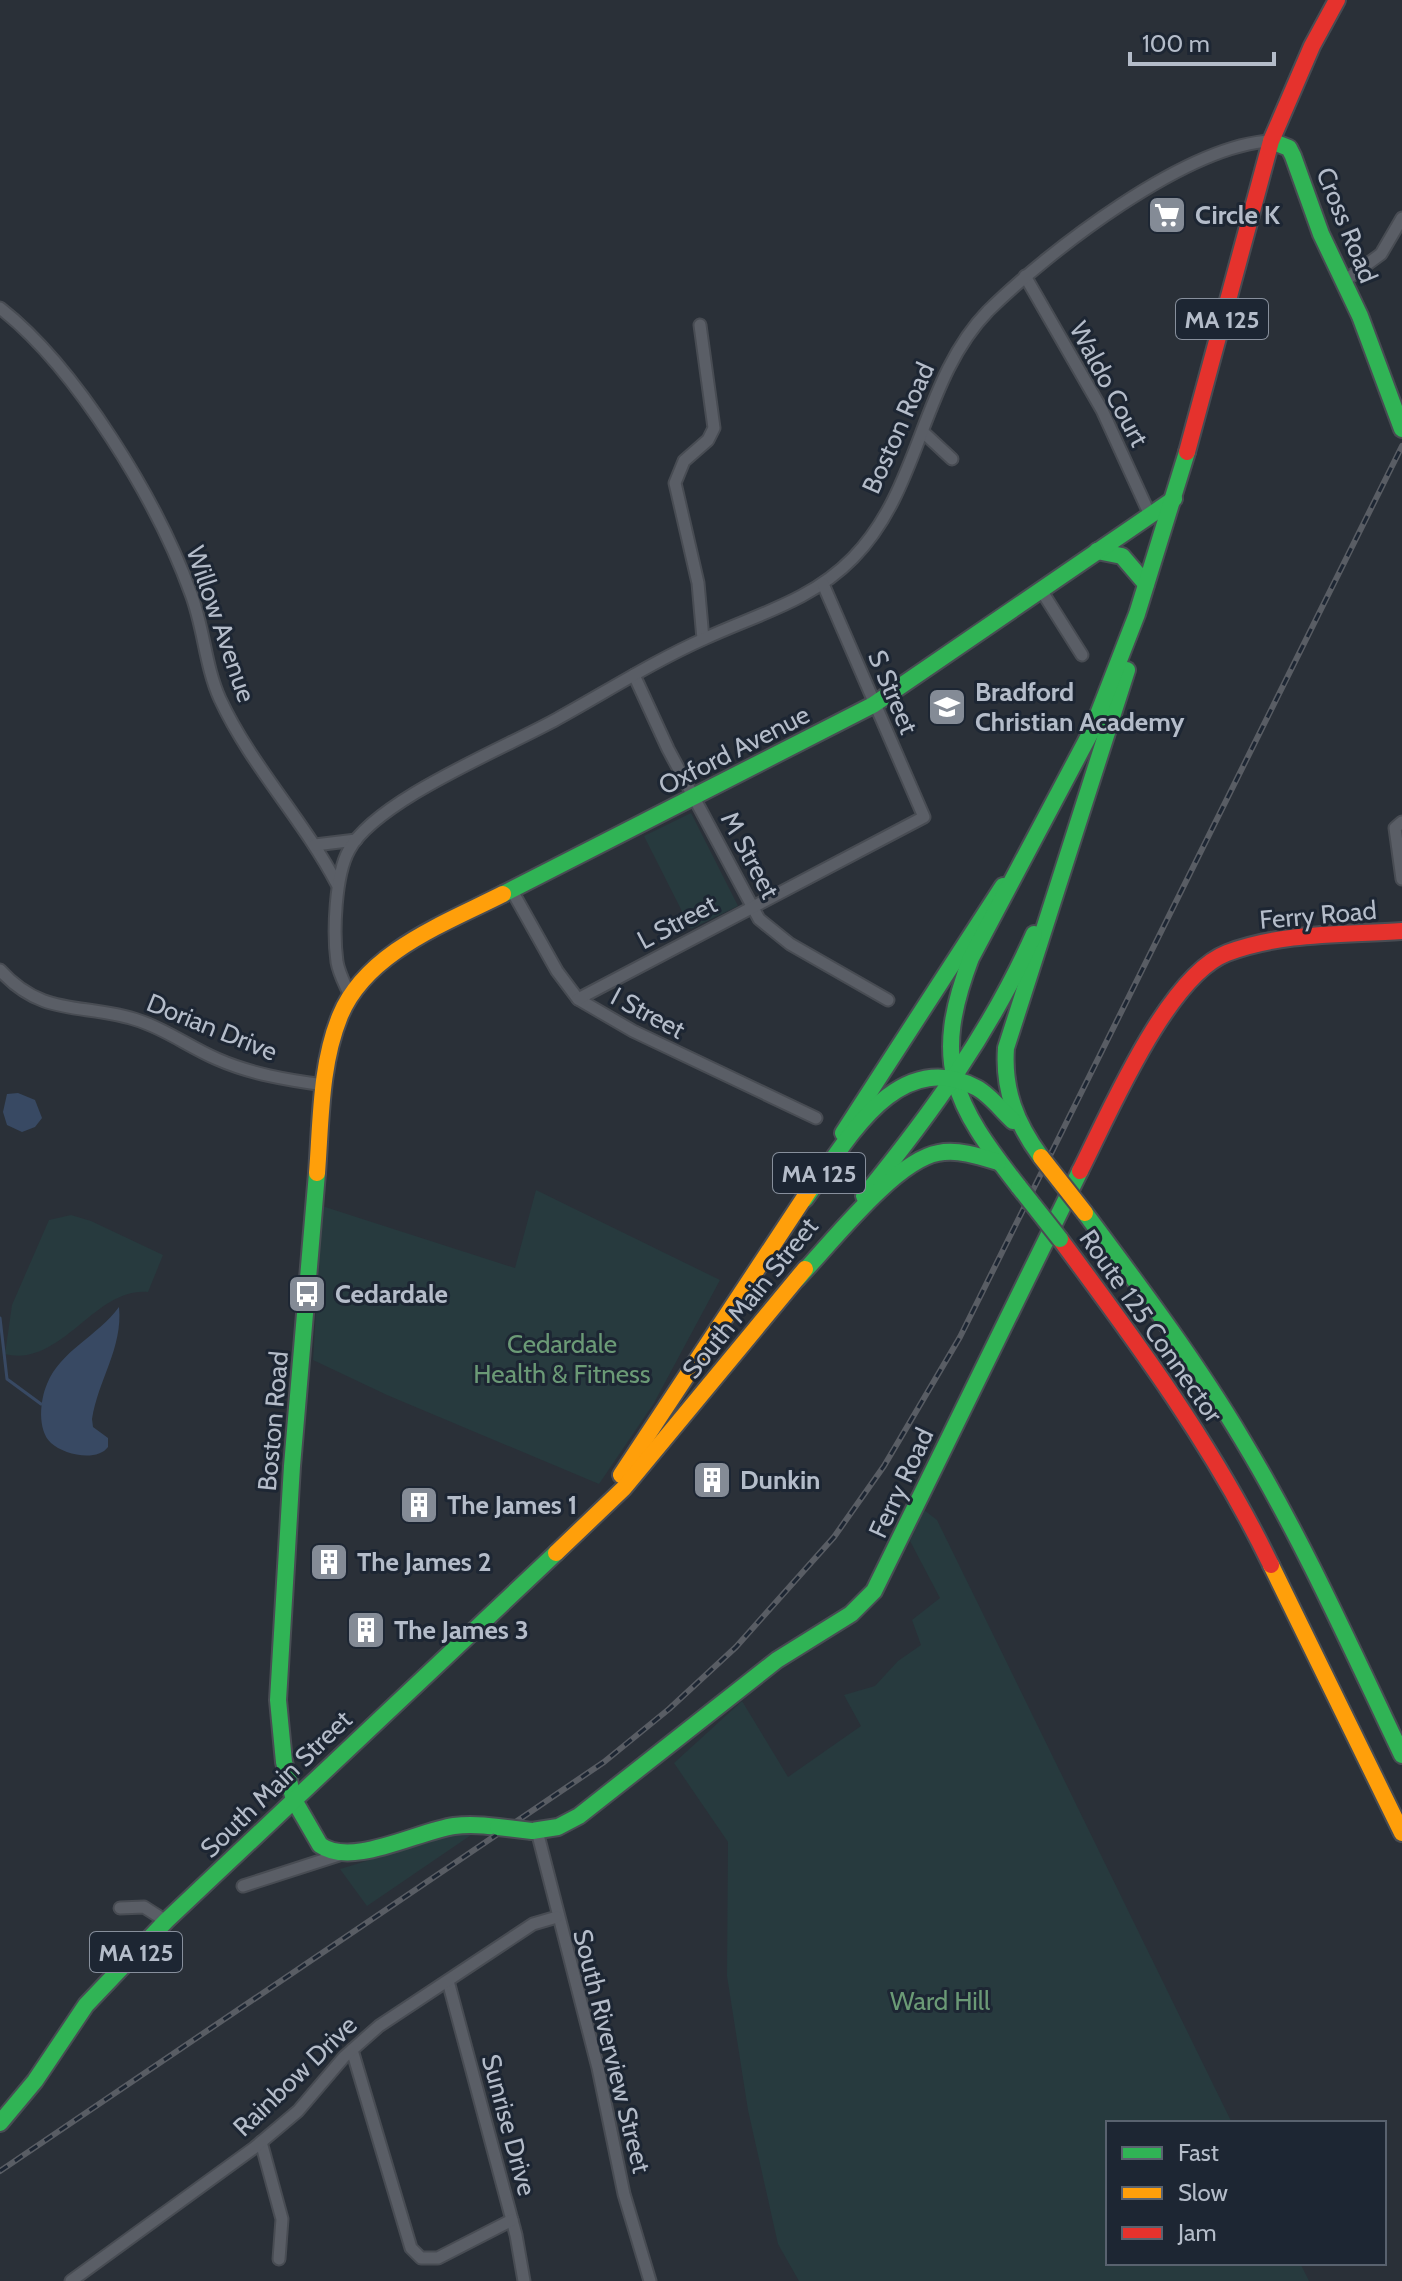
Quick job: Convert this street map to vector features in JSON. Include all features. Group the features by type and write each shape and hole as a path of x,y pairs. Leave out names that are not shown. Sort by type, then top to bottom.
{"main road":[{"name":"MA 125","path":"1174,499 1271,141 1295,82 1337,0"},
{"name":"Cross Road","path":"1271,141 1289,148 1402,429"},
{"name":"Oxford Avenue","path":"328,1044 350,996 391,955 511,889 873,705 1174,499"},
{"name":"South Main Street","path":"610,1501 608,1493 805,1199 836,1144 988,905 1029,852 1092,730 1174,499"},
{"name":"South Main Street","path":"0,2123 35,2081 86,2005 166,1921 510,1599 638,1473 902,1151 1000,1007 1040,919 1052,902 1113,719 1153,581 1158,550"},
{"path":"1097,551 1122,556 1146,584"},
{"name":"Route 125 Connector","path":"1029,852 971,958 957,992 948,1048 952,1080 968,1117 998,1162 1162,1376 1238,1497 1402,1833"},
{"name":"Route 125 Connector","path":"1052,902 1006,1048 1004,1081 1019,1126 1162,1316 1243,1441 1304,1550 1402,1755"},
{"name":"Ferry Road","path":"346,1852 457,1823 534,1831 558,1827 589,1809 777,1660 851,1614 874,1591 1016,1295 1139,1057 1190,979 1224,954 1263,942 1402,931"},
{"name":"Boston Road","path":"294,1800 280,1735 279,1671 292,1466 328,1044"},
{"path":"805,1199 883,1097 913,1080 935,1077 952,1080 987,1094 1019,1126"},
{"path":"797,1279 887,1184 917,1160 953,1151 998,1162"},
{"path":"294,1800 320,1845 327,1850 346,1852"}],"street":[{"name":"Boston Road","path":"350,996 337,963 337,884 350,848 384,813 703,639 791,604 823,584 853,558 883,521 903,485 964,341 981,318 1025,276 1096,221 1191,166 1241,143 1271,141"},
{"path":"1343,282 1381,254 1402,218"},
{"name":"Waldo Court","path":"1025,276 1102,410 1150,515"},
{"name":"Willow Avenue","path":"0,308 18,322 71,386 137,477 193,597 219,696 255,761 315,845 337,884"},
{"path":"700,325 714,428 708,440 684,461 675,483 698,583 703,639"},
{"path":"923,432 952,459"},
{"name":"S Street","path":"823,584 924,817"},
{"path":"1041,590 1082,655"},
{"name":"M Street","path":"634,675 654,722 751,908 769,929 790,944 888,1000"},
{"name":"L Street","path":"578,999 924,817"},
{"path":"1402,822 1395,828 1402,879"},
{"path":"315,845 356,840"},
{"name":"I Street","path":"511,889 557,971 578,999 633,1031 816,1118"},
{"name":"Dorian Drive","path":"0,970 24,992 55,1007 127,1016 242,1068 284,1080 324,1085"},
{"name":"South Riverview Street","path":"534,1831 598,2068 624,2194 650,2281"},
{"path":"243,1886 346,1852"},
{"path":"120,1908 144,1907 166,1921"},
{"name":"Rainbow Drive","path":"76,2280 298,2111 352,2050 379,2026 533,1924 557,1917"},
{"name":"Sunrise Drive","path":"448,1981 512,2220 524,2281"},
{"path":"352,2050 411,2248 421,2258 438,2258 512,2220"},
{"path":"261,2142 282,2219 279,2259"}],"green space":[{"path":"691,813 738,906 691,929 644,836"},
{"name":"Cedardale Health & Fitness","path":"536,1190 720,1280 654,1403 599,1484 387,1395 313,1360 322,1206 515,1268"},
{"path":"71,1215 91,1221 163,1255 148,1292 129,1294 111,1302 44,1350 25,1355 5,1354 12,1305 49,1220"},
{"name":"Ward Hill","path":"924,1510 937,1520 1231,2121 1106,2121 1106,2265 1301,2265 1309,2281 799,2281 778,2244 748,2110 727,1976 728,1842 674,1763 742,1701 788,1777 861,1726 844,1695 875,1686 898,1661 921,1645 912,1620 940,1598 910,1541"},
{"path":"459,1833 474,1833 367,1906 340,1869"}],"water":[{"path":"18,1093 35,1100 42,1118 35,1127 22,1132 7,1125 3,1112 7,1094"},
{"path":"119,1307 114,1350 92,1419 93,1427 108,1438 108,1447 103,1452 89,1455 64,1451 51,1443 43,1431 41,1406 47,1384 70,1352"}],"waterway":[{"path":"0,1318 7,1379 41,1404"}],"railway":[{"path":"0,2171 604,1762 669,1709 736,1647 834,1537 884,1466 960,1337 1402,446"}],"traffic: fast":[{"path":"1271,141 1289,148 1293,156 1321,234 1360,316 1402,429"},
{"path":"1019,1187 978,1131 955,1080 951,1054 952,1026 959,995 971,958 1092,730 1137,614 1187,452"},
{"path":"503,894 873,705 1174,499"},
{"path":"1097,551 1122,556 1146,584"},
{"path":"1041,1157 1013,1106 1007,1078 1006,1048 1127,670"},
{"path":"843,1133 1003,886"},
{"path":"864,1196 958,1071 999,1004 1034,934"},
{"path":"805,1199 855,1129 875,1107 897,1090 921,1080 948,1078 977,1088 1013,1121"},
{"path":"797,1279 882,1188 921,1159 953,1152 998,1162"},
{"path":"532,1831 558,1827 579,1816 777,1660 851,1614 874,1591 1080,1171"},
{"path":"317,1173 292,1466 278,1700 284,1762 294,1800 320,1845 333,1851 367,1850 454,1826 498,1827"},
{"path":"1019,1187 1060,1239"},
{"path":"1085,1213 1186,1352 1242,1439 1306,1555 1402,1755"},
{"path":"0,2123 35,2081 86,2005 166,1921 556,1553"},
{"path":"498,1827 532,1831"}],"traffic: slow":[{"path":"317,1173 322,1094 329,1054 340,1016 352,994 368,974 410,942 503,894"},
{"path":"1041,1157 1085,1213"},
{"path":"621,1475 812,1186"},
{"path":"556,1553 624,1488 805,1269"},
{"path":"1271,1565 1402,1833"}],"traffic: jam":[{"path":"1187,452 1271,141 1312,46 1337,0"},
{"path":"1080,1171 1142,1049 1183,989 1205,967 1227,953 1269,941 1402,931"},
{"path":"1060,1239 1146,1357 1200,1438 1271,1565"}],"place":[{"name":"Circle K","path":"1167,215"},
{"name":"Bradford Christian Academy","path":"947,707"},
{"name":"Cedardale","path":"307,1294"},
{"name":"Dunkin","path":"712,1480"},
{"name":"The James 1","path":"419,1505"},
{"name":"The James 2","path":"329,1562"},
{"name":"The James 3","path":"366,1630"}]}
